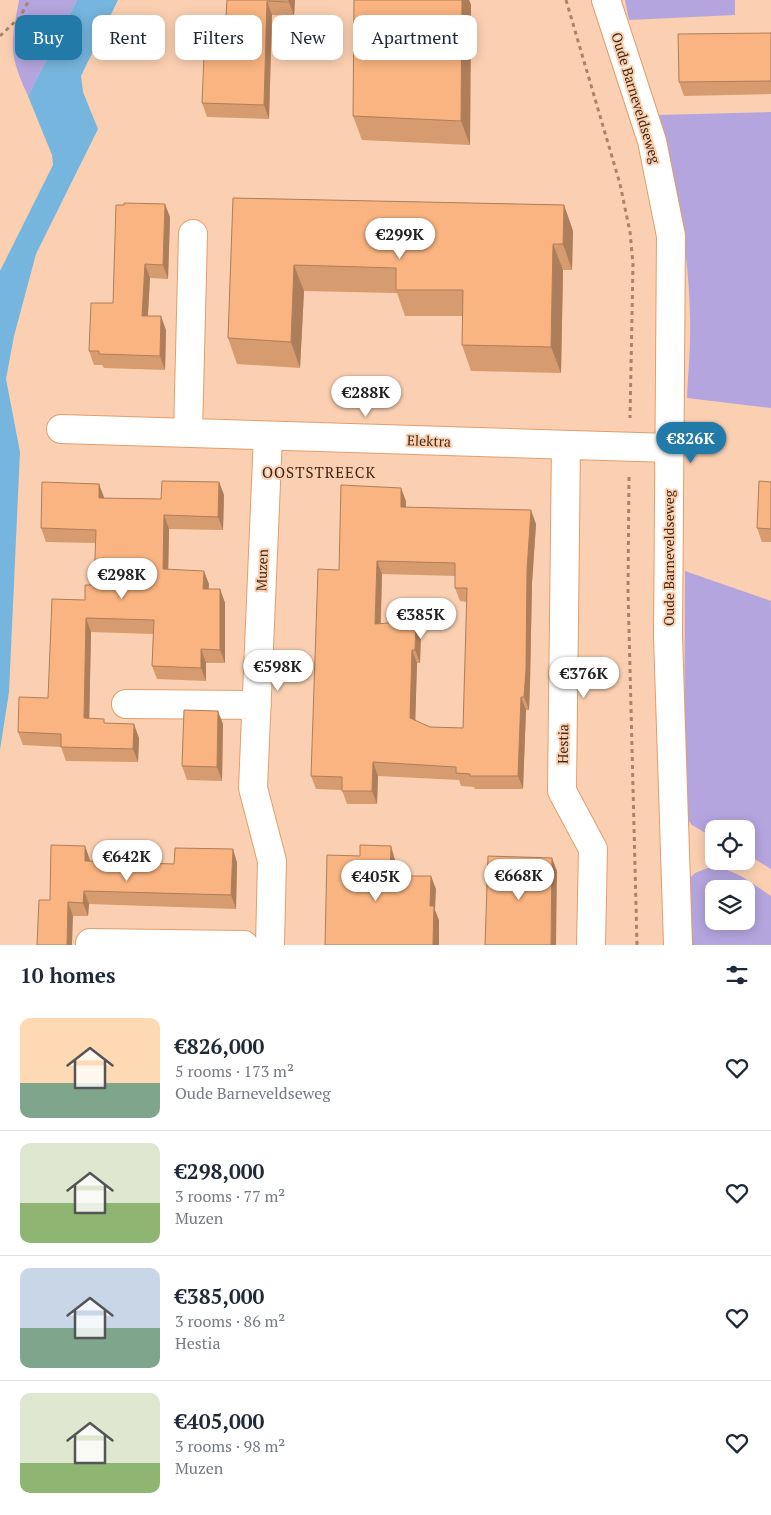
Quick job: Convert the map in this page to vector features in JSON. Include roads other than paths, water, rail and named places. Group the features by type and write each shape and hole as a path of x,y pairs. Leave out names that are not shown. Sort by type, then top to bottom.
{"street":[{"name":"Oude Barneveldseweg","path":"606,0 652,141 672,236 668,636 678,945"},
{"path":"188,433 192,234"},
{"name":"Elektra","path":"61,429 670,448"},
{"name":"Muzen","path":"268,436 253,788 272,861 270,945"},
{"name":"Hestia","path":"566,445 562,791 593,849 591,945"},
{"path":"126,704 257,705"},
{"path":"90,943 244,945"}],"water":[{"path":"77,0 118,0 111,15 92,15 92,53 81,76 83,92 98,129 36,254 14,336 6,379 20,452 9,692 0,750 0,271 53,165 52,155 28,96 46,60 82,60 82,15 69,15"}],"district":[{"name":"OOSTSTREECK","path":"319,473"}]}
